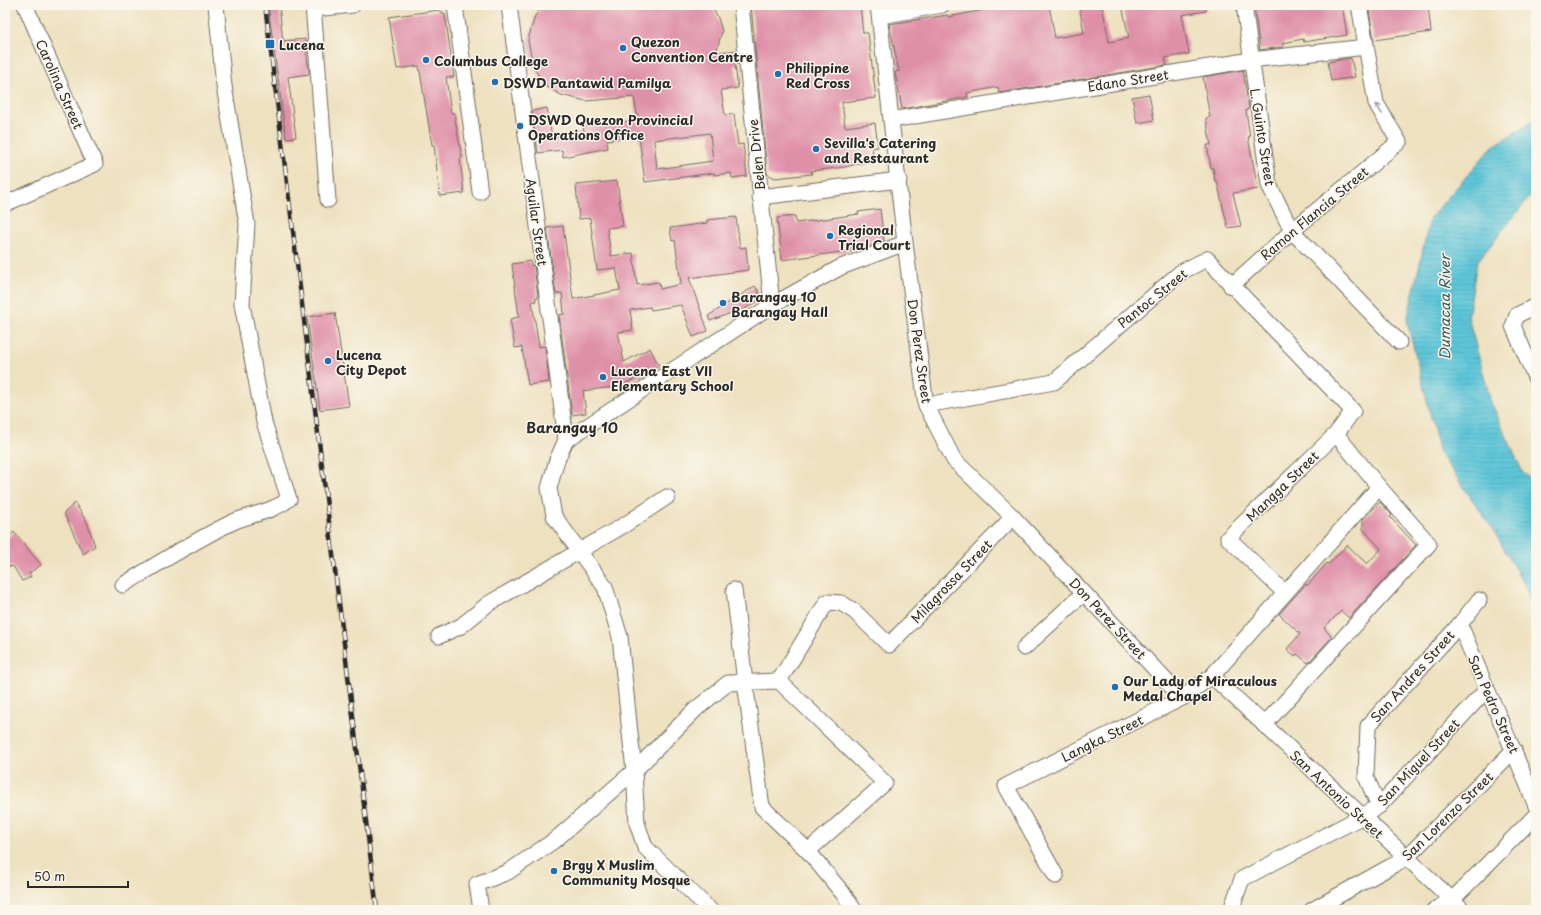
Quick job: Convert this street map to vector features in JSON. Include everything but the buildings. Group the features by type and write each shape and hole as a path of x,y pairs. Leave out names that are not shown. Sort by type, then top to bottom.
{"street":[{"name":"Carolina Street","path":"5,204 95,164 25,5"},
{"path":"123,585 204,536 234,522 281,506 289,499 264,422 242,304 247,224 224,86 216,5"},
{"path":"328,200 313,7 353,5"},
{"path":"455,5 480,192"},
{"name":"Aguilar Street","path":"508,5 566,440"},
{"name":"Belen Drive","path":"740,5 772,305"},
{"path":"879,10 942,5"},
{"name":"L. Guinto Street","path":"1244,5 1269,185 1292,231 1399,342"},
{"path":"1359,5 1366,47"},
{"name":"Don Perez Street","path":"879,10 905,243 926,405 954,460 1014,517 1182,698"},
{"name":"Edano Street","path":"891,120 1251,60 1366,47"},
{"name":"Ramon Flancia Street","path":"1231,286 1292,231 1399,142 1376,103 1366,47"},
{"path":"760,197 898,180"},
{"path":"710,910 645,847 637,822 634,771 620,637 605,587 554,516 549,488 556,460 566,440 772,305 840,267 905,243"},
{"name":"Pantoc Street","path":"926,405 1054,382 1181,272 1207,260 1354,411 1336,434"},
{"path":"1536,306 1517,315 1513,326 1536,379"},
{"path":"1264,726 1429,544 1379,487 1336,434"},
{"name":"Mangga Street","path":"1286,593 1228,538 1336,434"},
{"name":"Langka Street","path":"1056,876 1006,786 1182,698 1212,676 1379,487"},
{"path":"439,636 461,626 488,604 626,524 667,497"},
{"name":"Milagrossa Street","path":"779,681 827,602 841,603 854,610 889,645 1014,517"},
{"path":"734,590 744,682 762,807 808,851 845,896 854,910"},
{"path":"1024,648 1084,593"},
{"name":"San Andres Street","path":"1378,806 1366,777 1368,726 1460,624 1479,600"},
{"name":"San Pedro Street","path":"1460,624 1486,690 1514,750 1536,806"},
{"name":"San Antonio Street","path":"1212,676 1457,905"},
{"path":"481,910 477,884 508,872 555,840 634,771 696,709 728,683 779,681 885,783 808,851"},
{"name":"San Miguel Street","path":"1233,908 1242,879 1362,817 1378,806 1486,690"},
{"name":"San Lorenzo Street","path":"1312,910 1406,858 1514,750"},
{"path":"1434,910 1457,905 1536,815"}],"water":[{"name":"Dumacaa River","path":"1536,119 1536,193 1528,199 1477,262 1468,317 1491,402 1523,473 1536,482 1536,618 1527,590 1494,531 1440,453 1407,321 1430,218 1492,147"}],"railway":[{"path":"265,5 377,910"}],"place":[{"name":"Lucena","path":"270,44"},
{"name":"Quezon Convention Centre","path":"623,48"},
{"name":"Columbus College","path":"426,60"},
{"name":"Philippine Red Cross","path":"778,74"},
{"name":"DSWD Pantawid Pamilya","path":"495,82"},
{"name":"DSWD Quezon Provincial Operations Office","path":"520,126"},
{"name":"Sevilla's Catering and Restaurant","path":"816,149"},
{"name":"Regional Trial Court","path":"830,236"},
{"name":"Barangay 10 Barangay Hall","path":"723,303"},
{"name":"Lucena City Depot","path":"328,361"},
{"name":"Lucena East VII Elementary School","path":"603,377"},
{"name":"Our Lady of Miraculous Medal Chapel","path":"1115,687"},
{"name":"Brgy X Muslim Community Mosque","path":"554,871"}],"district":[{"name":"Barangay 10","path":"572,427"}]}
